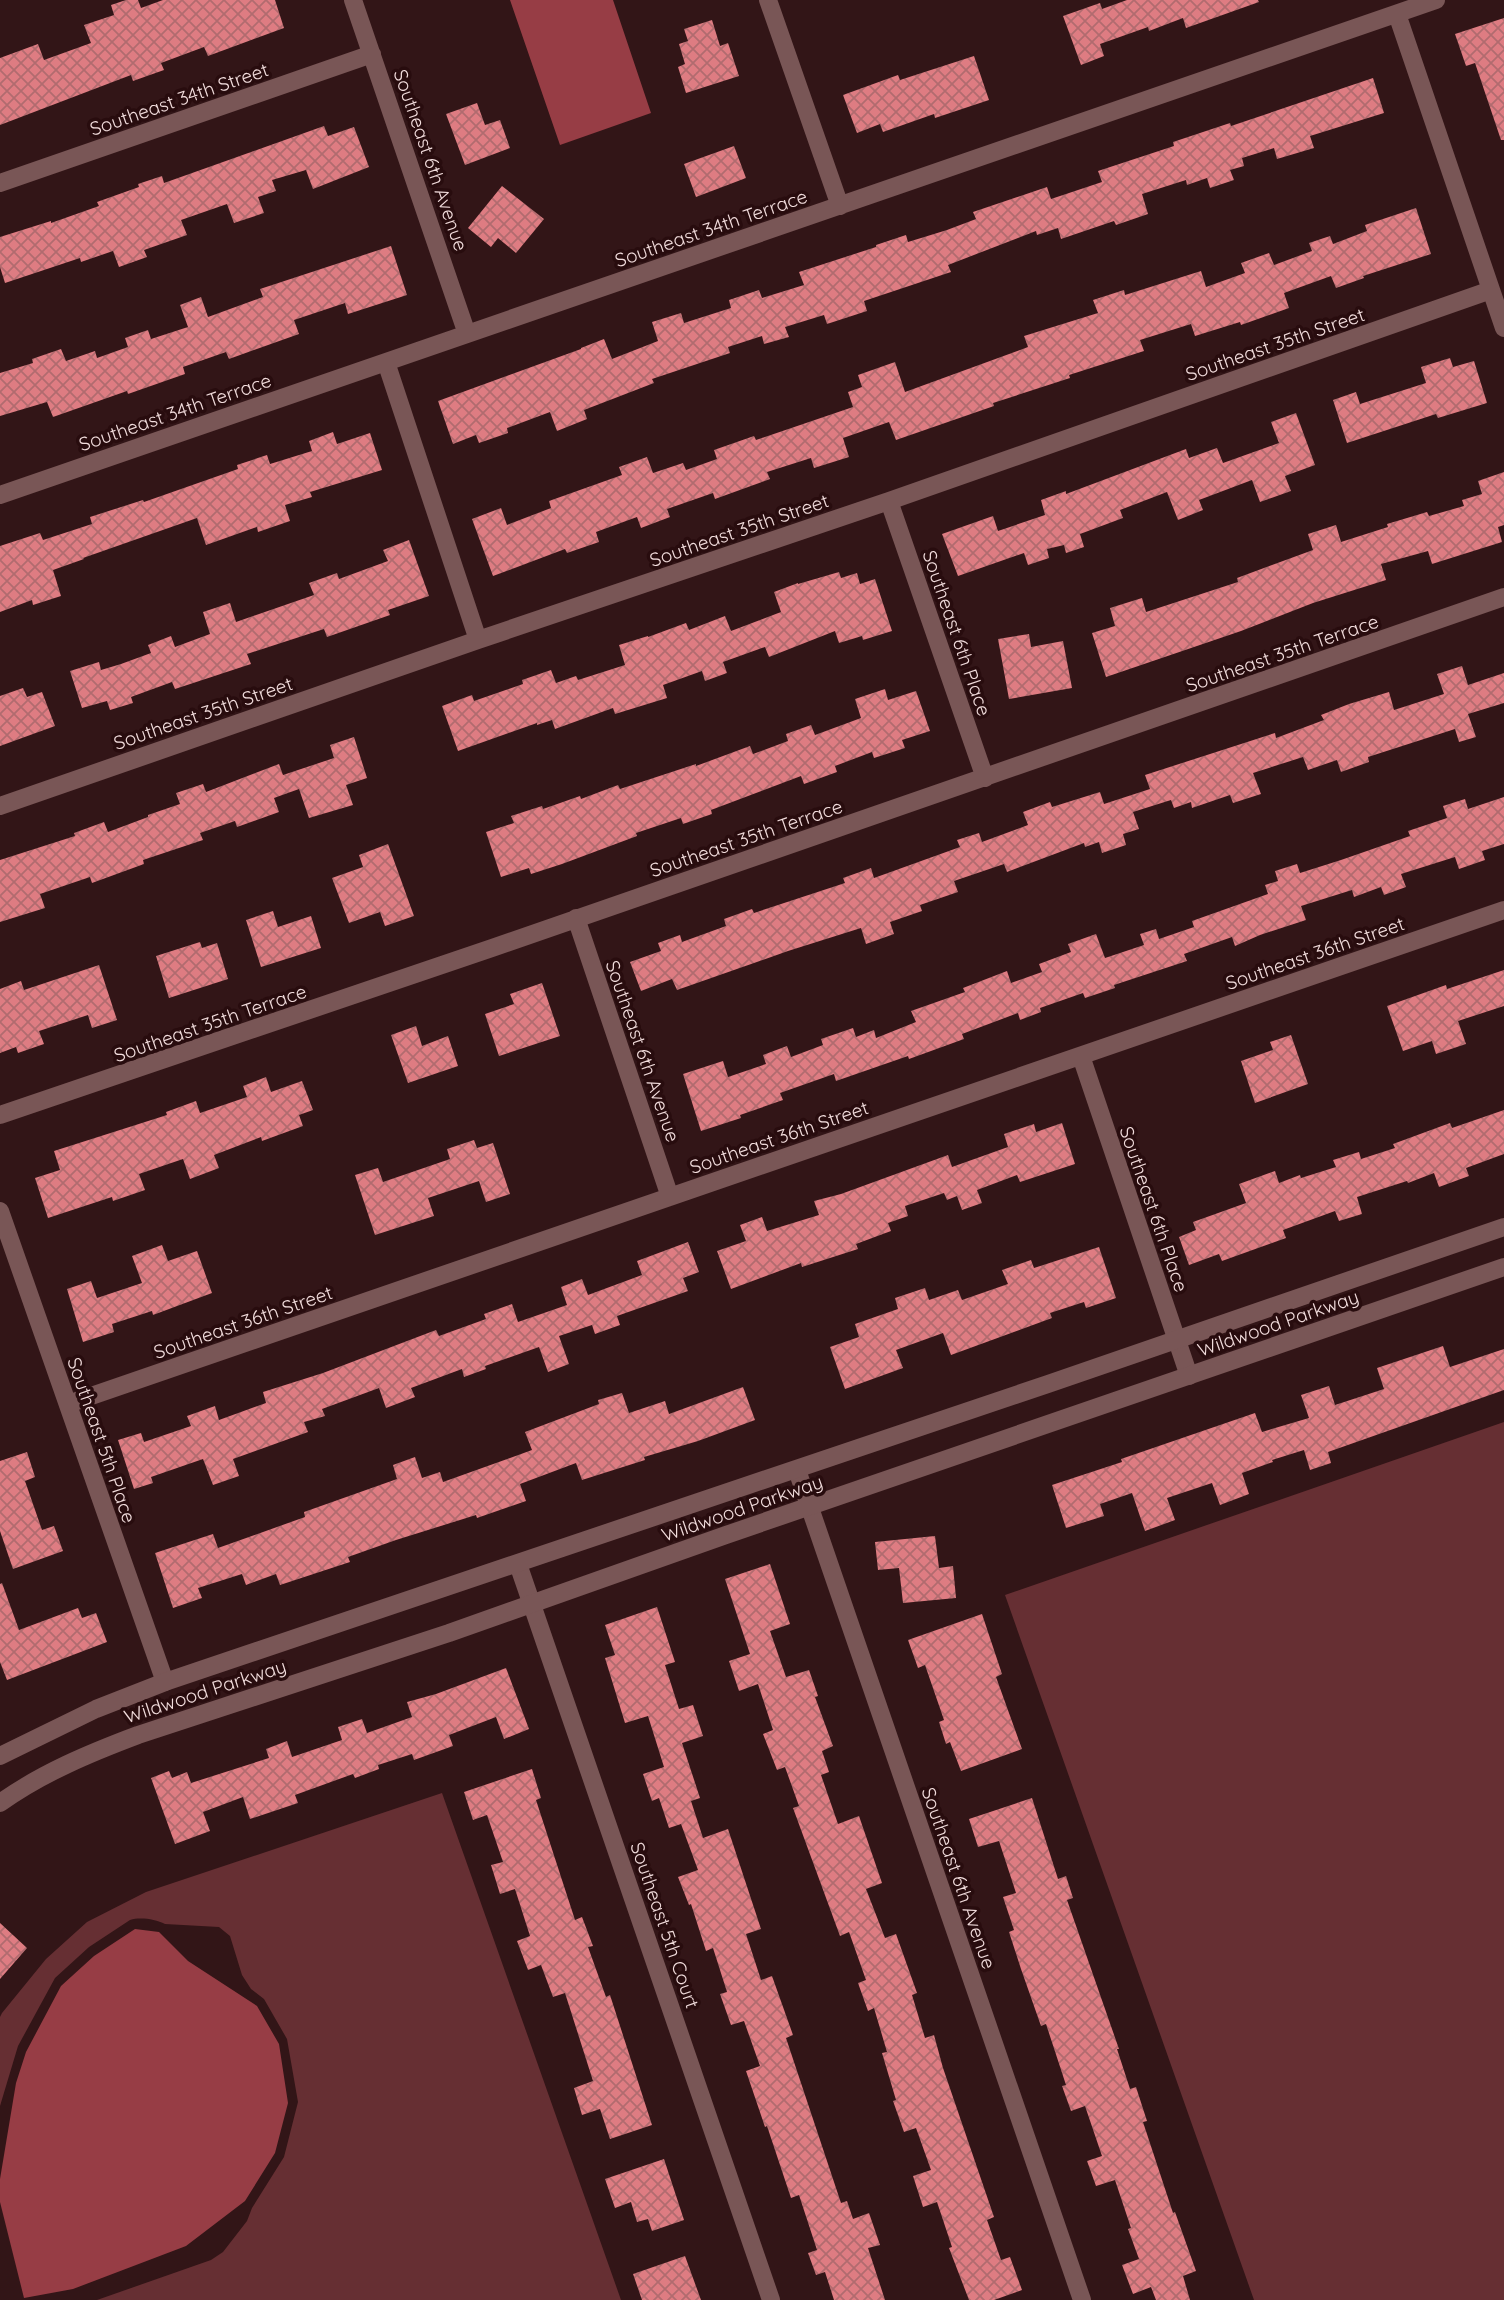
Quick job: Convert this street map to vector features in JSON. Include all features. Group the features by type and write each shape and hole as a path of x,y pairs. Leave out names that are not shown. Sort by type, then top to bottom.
{"street":[{"name":"Southeast 6th Avenue","path":"353,0 467,334"},
{"path":"768,0 841,206"},
{"name":"Southeast 34th Terrace","path":"0,495 1436,0"},
{"path":"1397,13 1504,328"},
{"name":"Southeast 34th Street","path":"0,183 372,54"},
{"name":"Southeast 35th Street","path":"0,806 889,501 1491,290"},
{"path":"386,362 478,640"},
{"name":"Southeast 6th Place","path":"889,501 985,778"},
{"name":"Southeast 35th Terrace","path":"0,1115 985,778 1504,597"},
{"name":"Southeast 36th Street","path":"68,1404 1504,910"},
{"name":"Southeast 6th Avenue","path":"576,918 670,1197"},
{"name":"Southeast 6th Place","path":"1081,1056 1189,1376"},
{"name":"Southeast 5th Place","path":"0,1210 165,1682"},
{"name":"Wildwood Parkway","path":"0,1756 96,1709 165,1682 797,1470 1504,1227"},
{"name":"Wildwood Parkway","path":"0,1803 47,1774 92,1752 138,1735 532,1604 1504,1268"},
{"name":"Southeast 6th Avenue","path":"797,1470 1082,2300"},
{"name":"Southeast 5th Court","path":"518,1564 771,2300"}],"shaded area":[{"path":"510,0 613,0 651,113 560,145"},
{"path":"1504,1422 1504,2300 1254,2300 1005,1595"},
{"path":"442,1793 621,2300 97,2300 211,2260 223,2252 247,2221 252,2208 284,2157 298,2102 287,2039 264,1999 251,1989 242,1975 230,1936 219,1927 165,1924 148,1919 130,1920 89,1947 55,1978 18,2046 0,2106 2,2013 46,1959 87,1922 146,1892"},
{"path":"135,1929 159,1932 188,1961 257,2006 279,2044 288,2103 275,2153 245,2201 186,2246 73,2289 24,2298 0,2202 0,2179 16,2083 26,2052 61,1986 94,1956"}],"building":[{"path":"126,0 138,0 141,8 163,0 275,0 284,28 208,56 204,47 161,63 164,70 133,81 131,75 0,125 0,58 38,44 44,60 91,43 84,25 114,15 111,5"},
{"path":"1127,0 1259,2 1186,28 1183,18 1149,31 1148,27 1100,44 1104,56 1081,65 1063,16 1100,3 1102,9"},
{"path":"1504,18 1504,140 1501,140 1475,63 1466,66 1455,34"},
{"path":"712,20 720,46 728,43 739,76 686,93 678,67 685,64 679,44 688,41 684,29"},
{"path":"974,56 989,100 935,118 934,114 883,132 880,124 857,133 843,95 898,75 900,80"},
{"path":"1373,78 1384,113 1310,136 1314,148 1277,159 1274,148 1242,158 1244,166 1230,170 1234,180 1210,188 1207,178 1187,185 1186,180 1142,194 1148,214 1116,225 1114,221 1061,239 1058,228 1037,235 1036,231 948,265 951,272 864,301 867,311 827,324 824,315 785,327 789,337 764,344 762,336 728,347 730,353 652,379 654,383 584,410 587,419 557,431 550,412 507,428 508,433 479,443 476,435 453,444 438,401 604,339 612,359 658,341 652,322 681,313 684,323 731,308 729,300 759,290 762,298 804,285 799,272 906,235 908,242 947,230 976,219 973,212 1047,187 1051,199 1102,182 1098,171 1174,146 1173,142 1230,123 1231,126"},
{"path":"477,103 485,125 500,120 510,148 465,165 446,114"},
{"path":"324,126 328,136 354,127 369,167 313,189 306,170 272,180 276,191 258,197 264,213 234,223 227,204 181,220 187,235 144,250 147,257 119,267 113,251 81,262 80,258 5,283 0,267 0,237 99,206 97,202 139,187 138,184 162,176 164,183"},
{"path":"734,146 746,178 696,197 684,164"},
{"path":"502,186 544,219 516,253 498,238 491,247 468,228"},
{"path":"1416,208 1431,254 1363,276 1364,278 1336,288 1331,276 1284,293 1289,308 1241,325 1240,322 1195,336 1191,324 1140,340 1144,351 1069,375 1070,378 993,403 994,406 896,440 889,422 843,438 849,457 814,468 811,458 767,472 770,479 715,499 713,493 667,509 670,517 641,528 637,517 596,532 599,542 567,553 565,549 493,576 472,519 501,508 507,525 551,508 549,501 622,475 619,467 647,457 653,473 683,463 686,470 717,459 714,450 754,436 756,440 853,407 848,392 862,387 858,375 895,362 905,392 1028,347 1024,336 1098,313 1093,300 1124,290 1125,295 1201,271 1206,287 1245,273 1241,263 1269,253 1274,265 1312,251 1309,243 1330,236 1333,244 1367,231 1365,225"},
{"path":"391,246 407,295 348,314 345,303 294,320 299,334 229,359 226,352 183,367 185,374 53,417 47,402 0,416 0,373 33,363 32,359 61,349 66,361 95,351 97,358 128,347 125,338 148,330 151,339 188,327 180,305 201,297 208,317 263,297 260,289"},
{"path":"1450,358 1453,367 1474,361 1487,403 1438,418 1436,414 1347,443 1333,400 1356,392 1360,404 1426,383 1421,367"},
{"path":"1296,413 1315,465 1285,476 1291,491 1260,502 1252,480 1199,500 1203,510 1178,520 1167,492 1120,510 1123,518 1080,534 1084,547 1066,553 1064,545 1047,549 1049,558 1028,565 1024,553 958,576 942,534 993,516 998,531 1045,515 1041,500 1066,491 1066,494 1186,449 1189,458 1217,448 1223,463 1279,443 1271,422"},
{"path":"333,432 337,444 370,433 382,470 310,492 312,497 285,505 290,521 258,532 257,527 206,545 197,518 83,558 53,570 61,596 33,605 32,600 0,612 0,546 40,533 43,540 92,524 90,517 143,500 144,502 238,469 237,465 267,455 270,464 312,451 309,441"},
{"path":"1504,472 1504,525 1498,527 1502,542 1432,564 1428,551 1381,564 1386,580 1313,603 1241,631 1106,677 1092,633 1115,626 1110,608 1142,598 1146,612 1238,582 1237,578 1313,550 1308,534 1336,525 1341,542 1427,512 1429,516 1464,506 1462,500 1482,494 1478,481"},
{"path":"409,540 429,596 388,610 390,615 327,637 324,629 247,654 251,664 175,689 172,682 131,697 133,703 110,710 107,701 82,708 70,671 99,662 101,670 121,664 151,653 148,645 171,636 175,647 210,634 203,612 230,603 236,622 314,595 309,583 337,573 339,579 388,561 383,550"},
{"path":"839,572 841,578 857,573 860,584 875,579 892,631 863,640 862,636 839,643 835,631 769,657 765,647 723,662 727,673 705,681 702,671 663,685 667,698 615,714 613,708 555,729 552,720 537,723 458,751 442,706 472,695 474,701 523,684 522,680 551,670 556,683 576,676 578,680 625,665 619,645 686,623 689,630 725,616 731,631 781,612 774,592"},
{"path":"1029,634 1031,647 1063,641 1072,688 1009,699 998,639"},
{"path":"1462,666 1468,685 1504,673 1504,703 1468,714 1476,737 1459,742 1455,729 1368,757 1369,762 1341,772 1337,760 1308,770 1303,757 1253,773 1261,794 1233,803 1230,795 1192,808 1191,802 1174,808 1171,800 1133,812 1139,829 1123,834 1126,845 1102,853 1099,842 1085,847 1084,843 1007,872 1004,864 954,881 958,892 920,905 922,911 890,922 894,934 866,944 861,928 677,990 672,979 641,991 630,962 661,951 658,943 680,935 682,942 726,926 724,919 752,909 754,913 845,883 843,878 871,868 874,878 960,847 957,840 979,833 982,842 1028,825 1023,812 1050,802 1052,807 1100,792 1104,804 1150,789 1145,775 1275,733 1276,738 1324,720 1321,715 1389,692 1394,710 1444,694 1437,674"},
{"path":"23,688 27,697 42,692 55,726 0,746 0,696"},
{"path":"885,689 888,700 916,691 930,731 902,740 905,748 874,758 872,752 835,766 837,772 804,784 801,776 711,810 712,814 683,824 681,818 531,874 529,868 501,877 486,832 514,823 511,816 542,806 543,809 580,796 581,799 618,785 620,789 750,746 753,754 788,741 786,734 811,725 815,735 861,718 855,699"},
{"path":"354,737 367,778 346,785 353,805 309,818 299,789 274,798 279,812 237,827 235,821 200,833 203,840 143,860 144,864 92,883 90,877 40,894 45,908 0,922 0,860 75,836 74,833 104,822 108,832 180,804 176,793 203,784 206,792 279,764 283,775 334,758 330,745"},
{"path":"1504,797 1504,844 1482,851 1485,860 1459,869 1455,857 1401,874 1406,887 1384,895 1381,887 1354,897 1352,890 1301,906 1306,920 1235,946 1232,937 1184,954 1187,961 1114,985 1115,988 1085,998 1083,993 1040,1008 1041,1012 1020,1020 1018,1013 962,1034 964,1039 909,1059 908,1056 836,1081 834,1074 780,1093 783,1100 740,1115 741,1118 701,1131 683,1074 723,1061 728,1077 766,1064 763,1055 787,1046 791,1057 823,1045 821,1039 853,1028 856,1037 874,1030 876,1038 916,1022 911,1011 965,992 963,988 1007,971 1011,983 1042,972 1039,964 1071,952 1068,944 1096,934 1105,958 1144,945 1140,934 1156,929 1159,939 1194,927 1192,921 1268,894 1265,885 1278,881 1275,871 1297,864 1300,873 1410,836 1408,831 1447,818 1443,806 1465,799 1468,809"},
{"path":"388,844 414,916 385,926 380,912 349,923 332,878 363,867 359,855"},
{"path":"273,911 278,927 311,916 321,948 261,967 246,920"},
{"path":"200,942 202,948 217,943 228,979 169,998 156,956"},
{"path":"99,965 117,1020 92,1028 88,1015 39,1031 44,1044 18,1053 16,1047 0,1053 0,989 21,981 24,990"},
{"path":"1504,970 1504,1006 1458,1021 1466,1044 1436,1054 1432,1041 1403,1051 1387,1006 1446,985 1447,989"},
{"path":"542,983 560,1036 499,1056 485,1014 514,1004 510,994"},
{"path":"416,1026 422,1046 448,1036 458,1066 408,1083 391,1035"},
{"path":"1291,1035 1308,1084 1255,1103 1241,1061 1273,1050 1270,1042"},
{"path":"266,1077 271,1092 302,1081 313,1110 299,1115 303,1126 262,1141 261,1137 214,1155 219,1168 190,1179 183,1159 139,1174 145,1190 113,1201 112,1197 48,1218 35,1178 60,1170 54,1151 167,1115 166,1112 196,1101 200,1113 247,1097 243,1086"},
{"path":"1504,1110 1504,1154 1466,1168 1469,1176 1439,1187 1434,1173 1408,1183 1407,1181 1357,1197 1362,1214 1339,1221 1335,1211 1283,1230 1286,1238 1222,1261 1219,1254 1189,1265 1179,1237 1196,1230 1193,1222 1246,1203 1239,1184 1275,1171 1279,1183 1300,1175 1301,1178 1336,1167 1333,1160 1359,1152 1361,1159 1395,1148 1393,1144 1450,1123 1452,1128"},
{"path":"1062,1123 1075,1164 1020,1182 1017,1175 977,1190 982,1203 962,1210 957,1196 947,1200 944,1193 905,1206 908,1216 888,1223 891,1231 856,1244 858,1249 802,1267 801,1263 731,1289 717,1251 746,1241 740,1225 762,1217 767,1231 819,1215 814,1201 841,1194 948,1155 952,1167 1008,1147 1004,1134 1034,1124 1036,1132"},
{"path":"474,1140 477,1148 493,1143 510,1194 486,1202 479,1181 428,1198 434,1216 375,1235 355,1175 378,1168 383,1182 450,1159 447,1149"},
{"path":"688,1242 699,1272 683,1278 688,1291 617,1316 620,1325 595,1334 592,1325 559,1336 569,1364 548,1372 539,1347 485,1366 486,1369 464,1377 462,1369 411,1388 415,1397 386,1408 379,1388 322,1409 325,1416 304,1422 308,1432 233,1459 239,1476 213,1485 203,1459 151,1477 153,1483 134,1489 118,1440 141,1433 144,1442 191,1426 187,1416 215,1406 219,1420 266,1403 263,1392 323,1373 436,1330 439,1336 486,1319 484,1314 512,1304 518,1322 567,1305 561,1287 582,1279 588,1295 642,1275 637,1261"},
{"path":"162,1245 168,1261 197,1251 212,1293 153,1315 152,1311 112,1324 114,1332 83,1342 67,1289 91,1281 97,1298 142,1283 132,1256"},
{"path":"1099,1247 1116,1298 1086,1308 1084,1302 1050,1313 1052,1318 951,1355 943,1333 896,1350 903,1368 845,1389 830,1347 859,1337 855,1324 898,1309 895,1298 925,1288 929,1300 958,1290 962,1300 1008,1284 1002,1270 1031,1260 1034,1268"},
{"path":"1443,1346 1450,1367 1504,1349 1504,1390 1328,1452 1331,1463 1310,1470 1304,1450 1272,1460 1273,1462 1242,1473 1249,1494 1220,1505 1212,1483 1167,1498 1175,1520 1145,1531 1132,1493 1100,1504 1104,1516 1066,1528 1052,1485 1255,1413 1262,1432 1309,1418 1301,1395 1329,1386 1335,1405 1384,1389 1377,1368"},
{"path":"743,1387 755,1420 582,1480 576,1463 520,1484 526,1501 477,1518 476,1515 396,1540 348,1557 350,1562 280,1585 276,1574 246,1585 242,1574 198,1588 202,1598 173,1608 155,1553 213,1534 218,1548 305,1517 304,1512 397,1479 393,1465 415,1457 422,1478 440,1472 443,1482 532,1450 525,1432 599,1404 598,1400 622,1393 629,1413 665,1401 669,1414"},
{"path":"27,1452 35,1477 25,1481 42,1530 54,1526 63,1551 13,1569 0,1531 0,1461"},
{"path":"935,1536 939,1568 953,1566 956,1598 903,1603 899,1568 878,1570 875,1542"},
{"path":"770,1564 790,1624 770,1631 786,1677 809,1670 818,1696 815,1697 833,1746 822,1751 829,1772 821,1775 838,1824 859,1816 882,1883 866,1889 885,1938 896,1934 917,1993 912,1995 925,2038 934,2035 994,2217 987,2220 1001,2260 1010,2257 1022,2290 994,2300 969,2300 949,2248 952,2247 937,2202 923,2207 913,2176 931,2170 916,2128 904,2132 893,2101 896,2100 882,2053 887,2052 874,2008 868,2011 858,1983 866,1980 849,1932 840,1936 793,1808 799,1806 785,1767 777,1770 763,1734 773,1730 758,1684 739,1691 729,1661 750,1654 725,1579"},
{"path":"2,1583 19,1630 78,1608 82,1618 96,1613 107,1642 7,1680 0,1662"},
{"path":"657,1607 675,1662 665,1665 679,1709 693,1705 703,1736 682,1743 700,1798 691,1801 703,1838 728,1829 761,1929 746,1934 761,1980 772,1976 793,2035 786,2038 841,2203 847,2201 853,2219 869,2213 880,2245 868,2248 885,2300 834,2300 825,2272 816,2275 808,2253 817,2250 799,2195 791,2198 746,2071 760,2066 744,2021 731,2025 720,1994 727,1992 713,1948 706,1951 691,1904 689,1905 678,1877 698,1870 681,1824 669,1828 659,1798 652,1801 643,1774 664,1767 648,1716 625,1723 605,1658 615,1655 605,1625"},
{"path":"982,1614 1002,1674 996,1677 1022,1749 961,1771 950,1742 946,1744 939,1722 944,1720 925,1665 918,1668 908,1640"},
{"path":"506,1668 529,1729 504,1739 496,1717 449,1735 453,1746 414,1760 412,1754 378,1765 379,1769 355,1778 353,1774 295,1795 298,1803 250,1819 243,1797 203,1812 210,1831 175,1844 151,1778 169,1771 172,1778 187,1772 191,1783 269,1758 266,1749 287,1741 292,1757 342,1740 338,1727 362,1719 367,1733 412,1717 407,1702"},
{"path":"532,1769 541,1798 536,1800 575,1920 582,1917 593,1946 588,1947 606,1997 610,1995 652,2125 610,2139 600,2109 582,2115 574,2088 593,2081 565,1993 553,1997 541,1965 528,1970 517,1941 530,1936 515,1889 500,1894 491,1865 503,1862 487,1815 473,1820 464,1792"},
{"path":"1032,1798 1058,1879 1066,1876 1073,1898 1067,1900 1119,2049 1130,2089 1136,2087 1147,2121 1143,2122 1173,2213 1175,2212 1196,2271 1183,2276 1190,2300 1156,2300 1151,2287 1133,2294 1122,2265 1139,2259 1128,2229 1131,2228 1115,2180 1096,2186 1087,2161 1102,2156 1085,2106 1071,2111 1062,2086 1066,2085 1046,2024 1041,2026 1021,1969 1009,1932 1014,1930 1003,1897 1016,1893 999,1841 978,1847 969,1819"},
{"path":"0,1923 27,1948 0,1979"},
{"path":"664,2159 684,2220 652,2231 648,2219 637,2222 631,2202 615,2208 605,2179"},
{"path":"685,2256 701,2300 642,2300 633,2274"}]}
